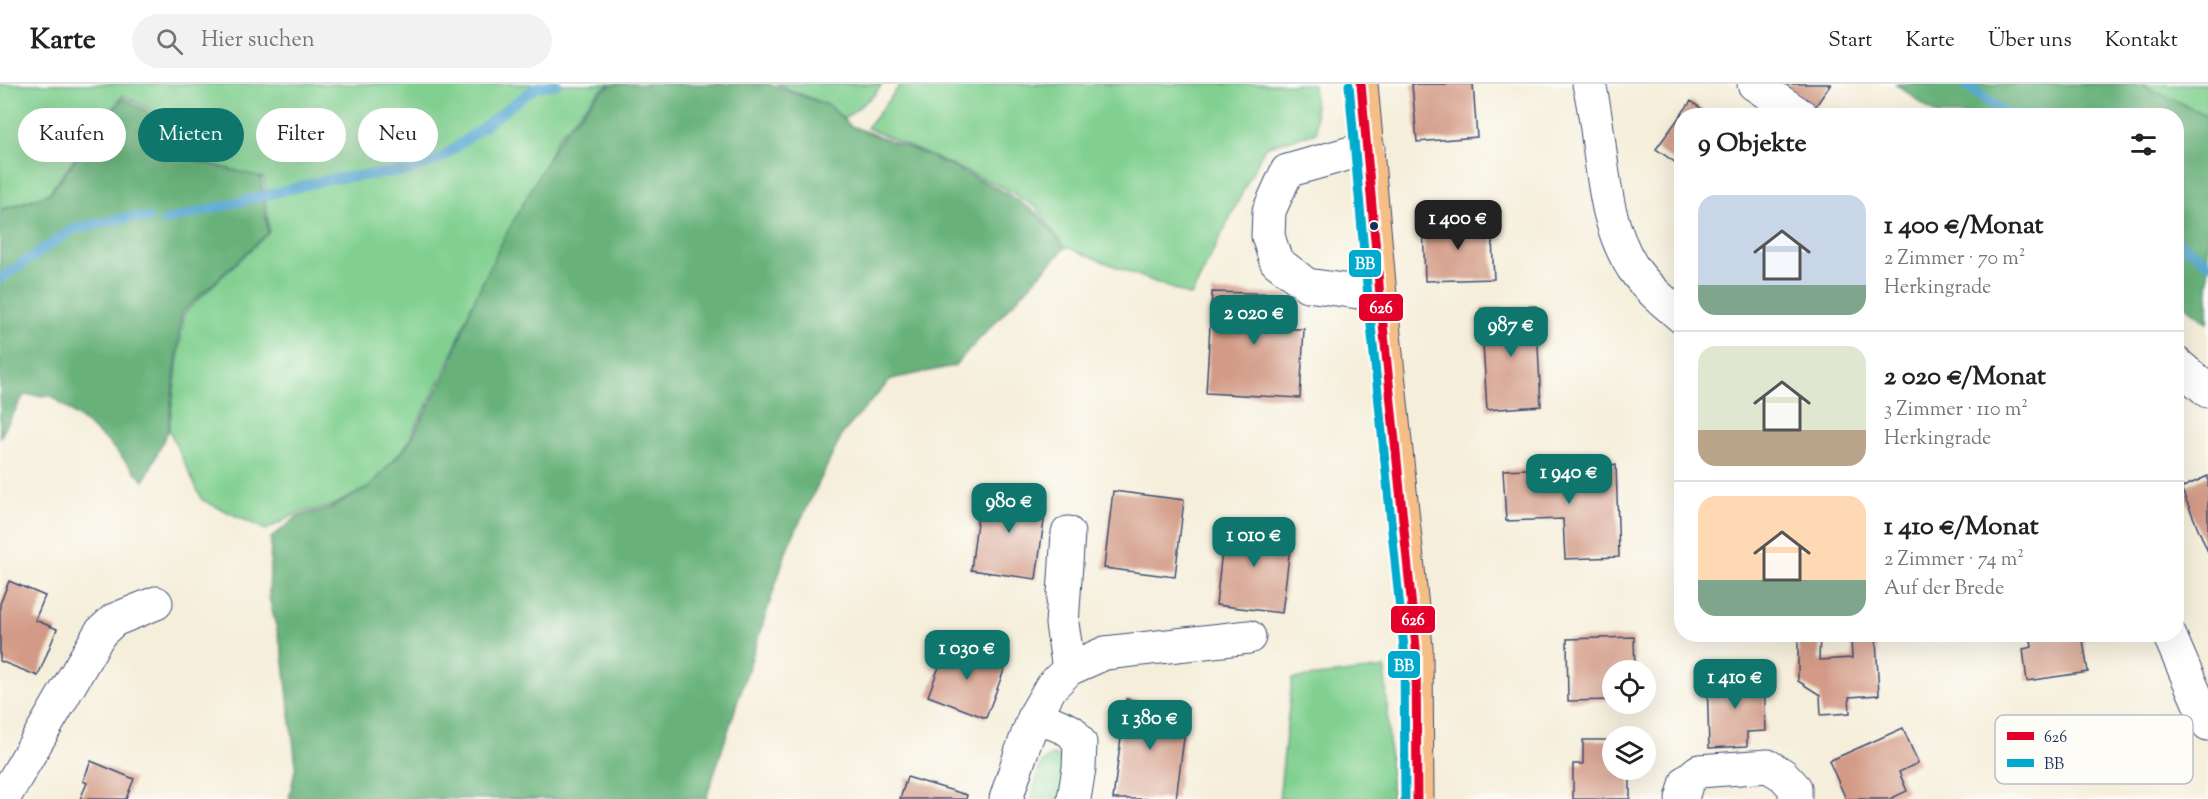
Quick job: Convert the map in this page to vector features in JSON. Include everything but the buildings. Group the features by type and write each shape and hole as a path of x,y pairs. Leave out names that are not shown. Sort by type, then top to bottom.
{"main road":[{"path":"1361,84 1416,647 1417,799"}],"street":[{"path":"1589,84 1596,111 1608,205 1620,244 1633,268 1650,289 1674,310"},
{"path":"1754,84 1790,108"},
{"path":"1368,148 1287,171 1269,211 1268,236 1276,261 1307,285 1380,295"},
{"path":"2184,370 2208,391"},
{"path":"1068,533 1062,624 1069,669"},
{"path":"3,799 100,633 114,620 156,603"},
{"path":"1006,799 1035,715 1051,687 1069,669 1105,653 1250,637"},
{"path":"2172,642 2208,724"},
{"path":"1035,715 1071,731 1080,743 1074,799"},
{"path":"1682,799 1687,781 1699,771 1768,766 1783,775 1795,788 1795,799"}],"green space":[{"path":"0,84 611,84 600,90 557,138 541,177 504,239 471,306 448,365 405,447 370,487 329,507 298,513 266,530 202,500 169,430 184,313 269,232 264,179 205,162 244,162 244,108 147,108 123,95 113,108 18,108 18,162 72,162 48,194 0,210"},
{"path":"613,84 769,84 829,106 851,126 927,155 1001,190 1037,213 1065,248 954,366 891,379 843,433 788,546 706,799 289,799 296,765 283,655 269,597 271,538 298,516 329,509 369,487 408,445 449,368 472,305 504,238 559,139 599,93"},
{"path":"776,84 882,84 874,95 844,119 830,106"},
{"path":"901,84 1313,84 1317,132 1265,147 1191,296 1063,246 1037,208 1004,188 867,128"},
{"path":"1896,84 2144,84 2206,115 2208,119 2208,323 2184,304 2184,108 1928,108"},
{"path":"2144,84 2208,84 2208,119 2206,115"},
{"path":"123,98 142,108 138,108 138,162 200,162 261,177 268,233 182,312 168,431 144,481 107,441 52,396 24,395 0,437 0,211 50,193 74,162 126,162 126,108 115,108"},
{"path":"1385,668 1392,799 1279,799 1292,679"},
{"path":"1052,755 1068,759 1069,799 1031,799 1041,764"}],"waterway":[{"path":"164,221 330,179 407,171 443,157 536,87 557,84"},
{"path":"1965,84 1997,108"},
{"path":"0,279 73,229 130,217 148,218"},
{"path":"2184,246 2208,263"}],"transit line":[{"name":"626","path":"1361,84 1416,647 1417,799"},
{"name":"BB","path":"1349,85 1404,648 1405,799"}]}
